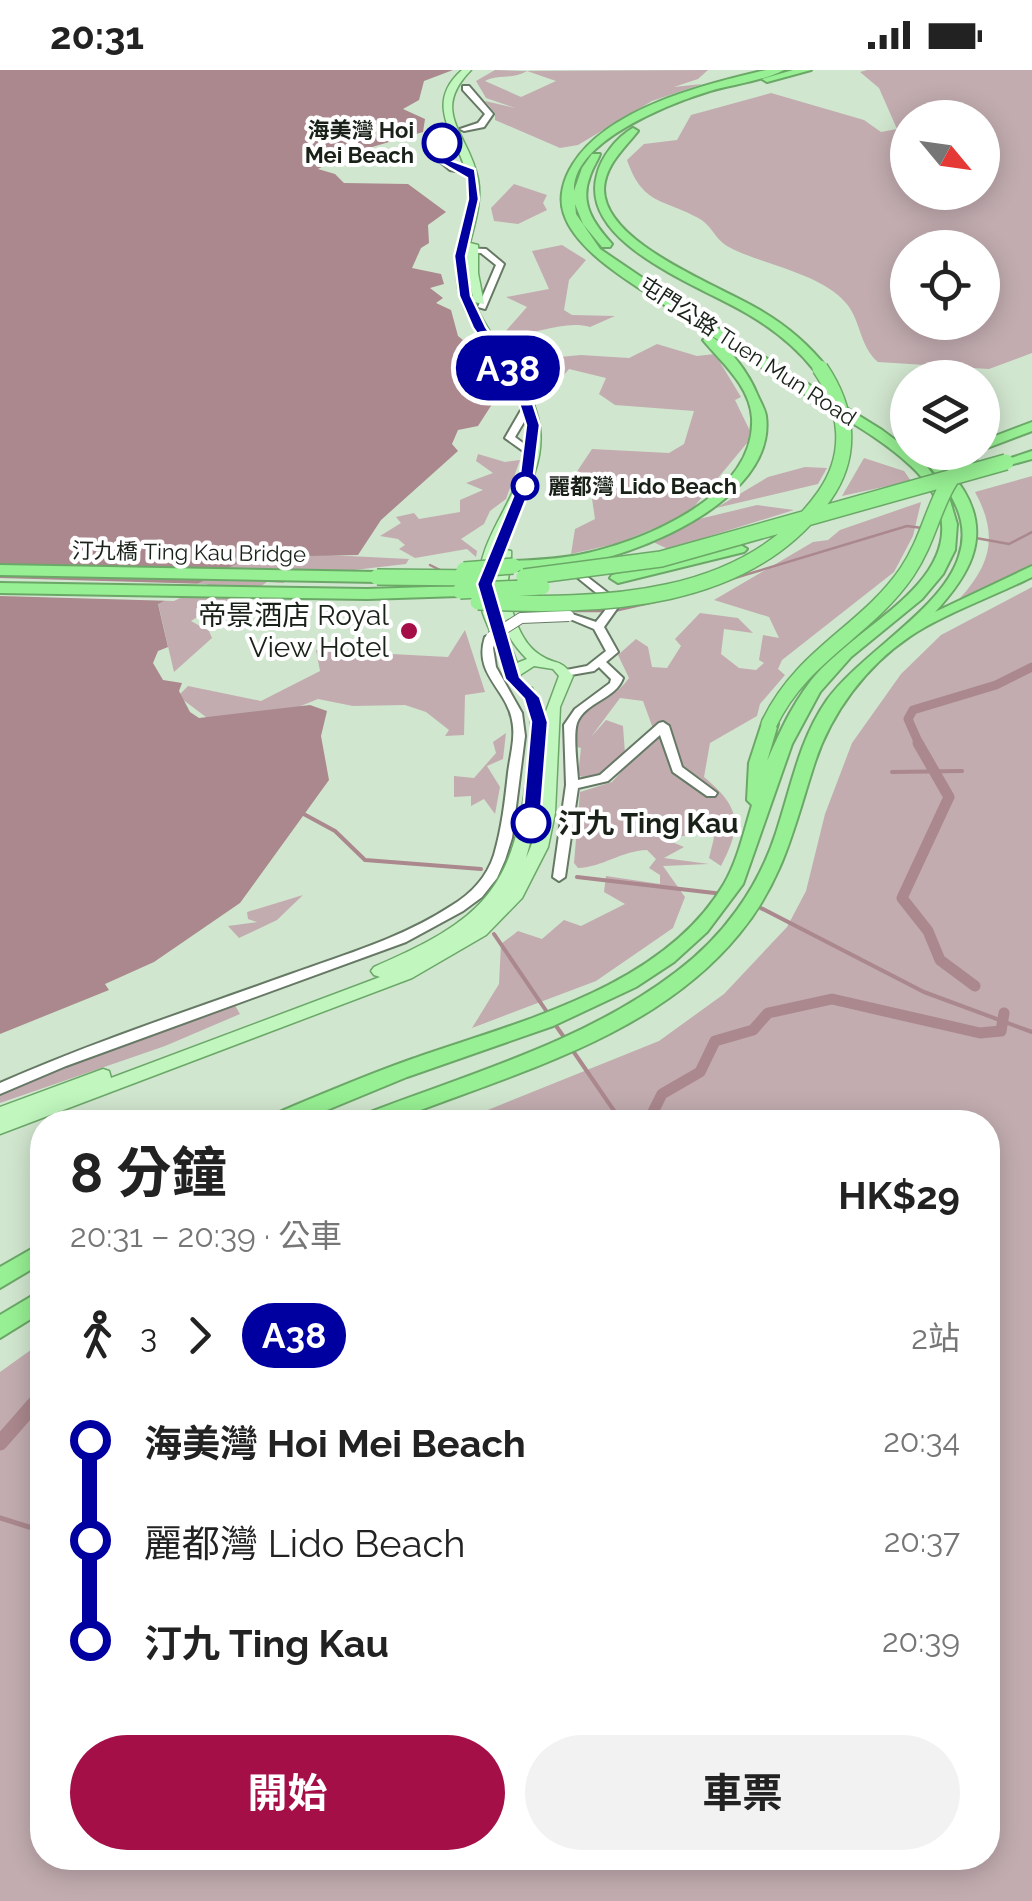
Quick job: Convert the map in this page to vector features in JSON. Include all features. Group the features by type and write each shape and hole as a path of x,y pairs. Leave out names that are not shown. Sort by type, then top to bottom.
{"highway":[{"name":"屯門公路 Tuen Mun Road","path":"779,70 703,90 636,119 590,147 567,176 563,201 578,233 596,252 858,422 943,483"},
{"name":"屯門公路 Tuen Mun Road","path":"806,70 715,94 632,132 602,150 581,181 578,200 596,235 630,263 890,431"},
{"path":"367,594 502,604 601,601 677,588 751,561 804,523 838,474 845,425 838,398 820,368 777,327 644,251 608,219 597,197 598,175 612,152 632,132"},
{"path":"378,577 589,557 679,524 738,479 757,446 761,416 744,372 668,302"},
{"path":"1000,439 1032,426"},
{"path":"367,594 521,589 618,578 752,546 1010,466 1032,454"},
{"path":"378,577 524,578 632,564 1010,466 1032,464"},
{"path":"398,1110 584,1036 647,1003 694,968 729,935 769,876 810,749 845,688 904,632 963,566 969,524 933,470"},
{"path":"307,1110 408,1068 546,1021 637,976 684,942 726,896 743,866 757,817 768,724 788,684 805,664 898,585 915,557 937,490 955,470"},
{"path":"762,785 786,734 819,681 936,574 952,534 943,483"},
{"name":"汀九橋 Ting Kau Bridge","path":"0,570 378,577"},
{"path":"904,632 926,626 1032,572"},
{"name":"汀九橋 Ting Kau Bridge","path":"0,588 367,594"},
{"path":"0,1279 30,1260"},
{"path":"0,1328 30,1308"}],"main road":[{"path":"0,1114 425,951 470,923 504,889 528,843 540,722 527,691 515,683 501,622 485,584 502,534 522,493 532,454 529,405 480,328 466,255 483,203 448,88 467,70"},
{"path":"456,122 455,91 476,70"},
{"path":"45,1110 406,974 480,930 516,894 540,846 562,680 558,666 538,661 501,622 507,550 540,474 544,426 534,390 474,297"},
{"path":"513,674 524,664 538,661"},
{"path":"527,691 562,680"},
{"path":"0,1127 30,1116"}],"street":[{"path":"466,88 489,114 481,126 456,122 440,147 442,160 453,168 476,171"},
{"path":"466,255 500,264 474,297"},
{"path":"529,405 510,438 532,454"},
{"path":"572,568 613,598 612,614 598,627"},
{"path":"0,1088 401,938 447,916 485,886 499,867 508,838 519,722 489,666 487,646 496,631 521,618 569,616 598,627 612,645 602,664 562,680"},
{"path":"559,877 572,785 573,717 615,685 613,672 602,664"},
{"path":"572,785 604,778 663,726 677,770 711,794"}],"shaded area":[{"path":"0,70 453,70 424,81 419,100 403,109 425,119 423,132 345,155 318,169 335,174 344,183 408,184 446,212 428,225 429,243 421,248 412,268 441,274 444,284 430,288 443,298 436,303 451,310 458,336 484,357 468,372 487,377 496,398 478,426 458,430 452,444 458,451 381,520 358,555 250,557 158,604 168,647 158,651 153,663 163,680 182,683 179,691 190,712 199,718 310,705 327,711 321,736 329,780 240,903 154,962 105,984 109,990 0,1034"},
{"path":"495,70 708,70 698,79 674,87 702,84 652,101 578,145 560,148 495,120 495,113 485,101 515,108 486,98 476,81","holes":["527,71 556,81 521,97 485,81"]},
{"path":"1032,70 1032,353 1000,365 1000,360 878,362 867,348 850,309 834,292 805,276 727,246 700,219 647,193 627,160 644,144 677,140 691,115 771,93 864,120 881,132 890,130 890,210 1000,210 1000,100 890,100 890,113 879,88 860,72"},
{"path":"514,184 547,195 543,203 547,210 518,224 494,221 491,208"},
{"path":"562,245 586,260 569,280 564,310 572,315 615,316 590,327 568,325 503,334 527,307 506,297 549,289 532,251"},
{"path":"657,344 697,356 715,354 741,397 735,400 750,431 747,443 688,514 619,543 571,554 575,529 595,519 589,478 576,473 592,449 669,453 684,444 694,411 615,405 599,394 606,378 569,369 564,375 537,376 538,359 581,355 629,358"},
{"path":"478,454 505,462 520,460 506,499 490,511 484,524 461,539 477,551 476,557 467,549 415,558 399,549 405,545 398,539 380,536 401,523 396,517 414,513 419,519 460,512 460,500 483,490 466,483 493,473 476,461"},
{"path":"864,458 890,466 890,470 904,471 911,481 842,496"},
{"path":"805,467 827,468 818,484 716,508 768,477"},
{"path":"1032,476 1032,569 960,598 979,573 988,548 987,521 975,492"},
{"path":"921,502 913,536 894,572 782,660 778,669 785,675 760,704 757,716 710,743 704,777 731,807 733,839 721,866 709,858 714,838 707,830 667,840 684,847 664,858 709,864 663,866 685,897 673,928 596,981 472,1028 499,984 501,944 518,931 542,939 564,920 581,926 625,904 604,892 606,876 660,884 660,875 649,868 656,859 647,850 587,867 578,868 574,863 580,792 612,782 655,734 643,701 620,698 591,737 606,720 623,726 625,754 607,772 588,780 578,775 581,748 573,746 578,722 629,678 618,655 636,639 648,647 652,667 667,668 681,646 675,639 700,613 738,618 753,633 724,629 721,654 739,668 756,670 764,663 759,660 763,635 779,638 769,617 714,600 813,542 828,540 840,530"},
{"path":"757,505 794,510 668,549 653,542 695,520"},
{"path":"308,554 409,559 406,564 285,578 284,583 267,582 239,602 221,602 191,621 209,631 212,638 174,672 158,603 250,557"},
{"path":"1032,587 1032,1901 0,1901 0,1372 30,1351 30,1870 1000,1870 1000,1110 488,1110 659,1041 724,994 787,927 806,891 825,814 852,743 901,674 941,635"},
{"path":"465,630 485,692 465,695 464,735 445,736 449,730 426,712 405,705 353,706 318,699 276,716 210,720 178,696 188,686 261,701 320,671 316,650 448,657"},
{"path":"506,733 503,759 487,766 500,787 495,814 484,799 471,806 471,796 454,797 454,776 474,778 496,753 493,742"},
{"path":"303,895 277,920 239,938 228,926 257,922 248,919 247,912"},
{"path":"233,1002 240,1014 165,1046 0,1103 0,1095 25,1082"}],"pier":[{"path":"0,578 208,584 174,601 0,596"}],"waterway":[{"path":"490,386 503,384"},
{"path":"725,581 907,526 922,528"},
{"path":"976,538 1009,544 1032,532"},
{"path":"430,565 444,572"},
{"path":"614,611 663,600"},
{"path":"554,611 605,611"},
{"path":"920,746 908,719 913,710 996,685 1032,667"},
{"path":"918,743 949,797 902,898 928,931 940,960 975,986"},
{"path":"892,772 962,771"},
{"path":"300,812 335,831 365,860 481,869"},
{"path":"577,877 723,894"},
{"path":"755,905 924,992 1032,1032"},
{"path":"494,934 549,1015"},
{"path":"654,1110 662,1094 700,1072 715,1041 753,1030 768,1013 832,999 980,1033 1001,1031 1004,1013"},
{"path":"554,1023 566,1040"},
{"path":"571,1048 614,1110"},
{"path":"0,1443 30,1409"},
{"path":"0,1518 30,1527"}],"bus line":[{"name":"A38","path":"442,143 442,160 453,168 471,172 473,178 474,199 460,256 465,296 480,328 520,385 533,425 526,482 489,566 485,584 493,623 510,658 513,679 532,697 540,722 531,823"}],"place":[{"name":"海美灣 Hoi Mei Beach","path":"442,143"},
{"name":"麗都灣 Lido Beach","path":"525,486"},
{"name":"帝景酒店 Royal View Hotel","path":"409,631"},
{"name":"汀九 Ting Kau","path":"531,823"}]}
